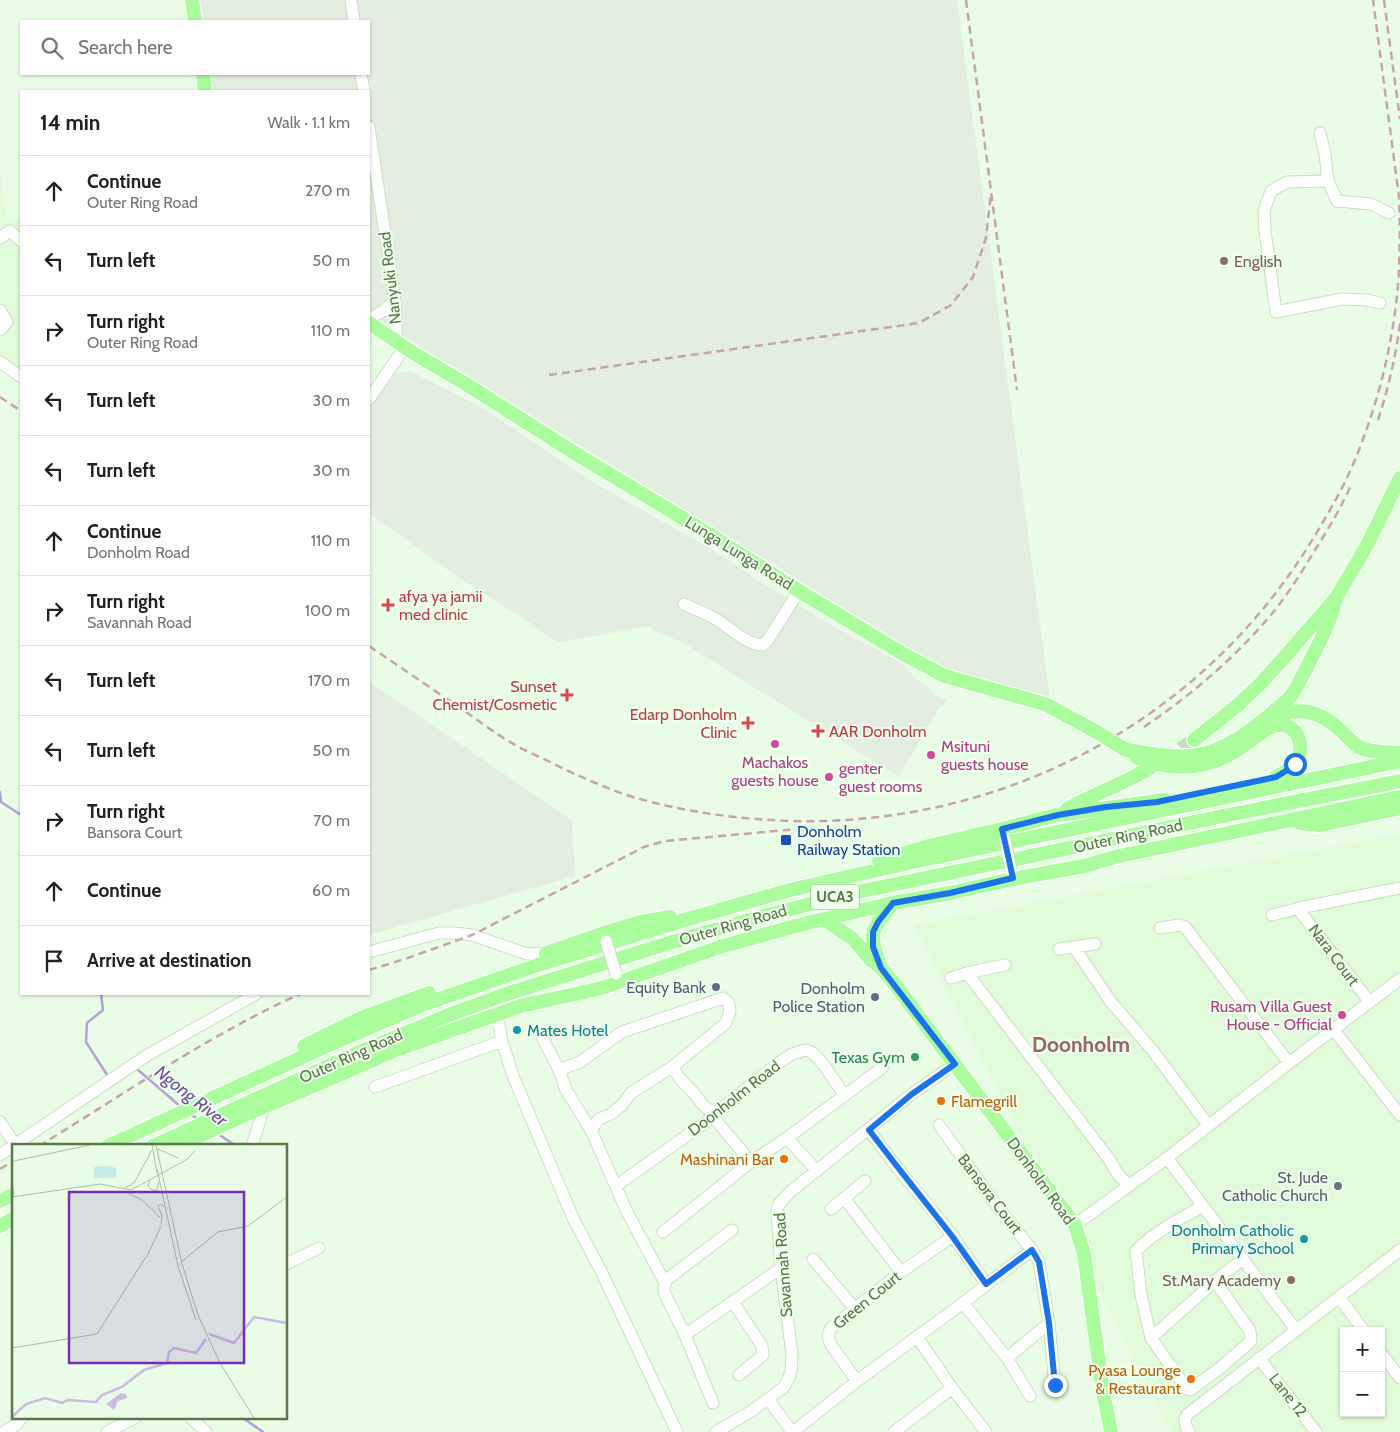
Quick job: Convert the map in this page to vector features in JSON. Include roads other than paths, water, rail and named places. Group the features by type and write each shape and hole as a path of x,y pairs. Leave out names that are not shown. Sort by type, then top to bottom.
{"main road":[{"path":"192,0 195,20"},
{"path":"203,75 205,90"},
{"name":"Lunga Lunga Road","path":"370,322 400,343 581,457 905,655 945,676 1045,704 1097,732 1136,757 1168,766 1205,764 1222,759 1271,727 1288,726 1297,734 1301,742 1300,752 1295,764 1276,777"},
{"path":"1194,740 1264,680 1336,598 1370,540 1400,478"},
{"name":"Lunga Lunga Road","path":"1125,750 1161,754 1202,754 1232,743 1252,729 1286,701 1294,690 1330,621 1336,598"},
{"path":"1268,715 1295,710 1315,713 1332,723 1352,742 1363,749 1400,753"},
{"name":"Outer Ring Road","path":"284,1065 296,1050 361,1018 546,953 605,937 641,922 695,911 929,846 1004,834 1058,815 1106,807 1157,802 1400,753"},
{"name":"Outer Ring Road","path":"112,1144 368,1027 413,1009 501,977 688,919 845,877 1400,761"},
{"path":"1058,815 1150,768"},
{"name":"Outer Ring Road","path":"245,1110 350,1056 454,1013 506,994 756,918 846,895 924,878 1400,781"},
{"name":"Outer Ring Road","path":"824,919 893,903 950,893 1012,874 1084,866 1119,856 1400,797"},
{"path":"1277,824 1303,823 1320,825 1400,808"},
{"path":"881,968 873,947 873,932 878,922 893,903"},
{"path":"824,919 853,939 871,960 881,968"},
{"name":"UCA3","path":"160,1144 188,1136 245,1110 264,1107 392,1051 520,1006 723,946 824,919"},
{"name":"Donholm Road","path":"881,968 1075,1225 1084,1254 1102,1392 1111,1432"},
{"name":"UCA3","path":"180,1144 188,1136"},
{"path":"0,1201 12,1195"},
{"path":"0,1226 12,1219"},
{"path":"0,1235 12,1229"}],"street":[{"path":"351,0 354,20"},
{"path":"362,75 364,90"},
{"name":"Nanyuki Road","path":"370,133 400,343"},
{"path":"1320,133 1328,181 1337,201 1371,204 1389,213"},
{"path":"1328,181 1288,182 1271,191 1264,211 1276,312 1342,299 1366,300 1380,304"},
{"path":"0,238 10,231 20,240"},
{"path":"370,320 395,300"},
{"path":"0,310 7,322 0,330"},
{"path":"370,397 400,343"},
{"path":"0,362 20,375"},
{"path":"684,604 714,618 742,638 756,645 763,645 799,591"},
{"path":"1004,834 1012,874"},
{"path":"1272,915 1400,888"},
{"name":"Nara Court","path":"1298,908 1369,1001"},
{"path":"1160,928 1185,926 1289,1063"},
{"path":"370,952 439,933 454,933 472,935 527,954 546,953"},
{"path":"605,937 617,978"},
{"path":"1059,949 1096,944"},
{"path":"1074,947 1111,1002 1153,1051 1208,1125"},
{"path":"951,978 1006,965"},
{"path":"967,973 1109,1159 1117,1174 1129,1186"},
{"path":"1075,1225 1167,1158 1400,979"},
{"path":"0,1122 15,1144 166,1043 254,995"},
{"path":"560,1072 564,1068 580,1062 622,1032 723,998 728,1002 730,1011 726,1023 672,1066 631,1093 622,1105 611,1114 599,1119 591,1130"},
{"path":"497,1014 502,1040 513,1076 573,1218 601,1271 677,1432"},
{"path":"1334,1030 1400,1115"},
{"path":"542,1037 560,1072 566,1090 591,1130 626,1212 665,1283"},
{"path":"376,1086 502,1040"},
{"name":"Doonholm Road","path":"616,1186 715,1114 792,1054 805,1050 811,1052 826,1068 844,1095"},
{"name":"Savannah Road","path":"768,1399 783,1388 788,1380 791,1371 792,1354 780,1268 777,1210 779,1204 786,1196 912,1094 955,1064"},
{"path":"672,1066 703,1104 715,1114 751,1162"},
{"path":"663,1232 751,1162 883,1067"},
{"path":"253,1144 264,1107"},
{"name":"Bansora Court","path":"938,1125 1039,1262 1049,1323 1055,1385"},
{"path":"869,1130 952,1236 986,1284"},
{"path":"786,1138 817,1171"},
{"path":"0,1155 12,1146"},
{"path":"1167,1158 1296,1330"},
{"path":"831,1209 865,1181"},
{"path":"844,1198 901,1272"},
{"path":"1203,1206 1161,1230 1136,1251 1141,1295 1151,1338 1190,1390 1220,1368 1251,1341 1250,1331 1215,1281"},
{"path":"713,1402 685,1335 664,1292 666,1280 732,1230"},
{"name":"Green Court","path":"857,1380 831,1345 828,1338 832,1327 901,1272 952,1236"},
{"path":"288,1263 319,1248"},
{"path":"716,1432 768,1399 792,1432 857,1380 1032,1250"},
{"path":"1189,1432 1185,1425 1188,1414 1400,1250"},
{"path":"813,1259 855,1309"},
{"path":"1151,1338 1215,1281 1243,1259"},
{"path":"685,1335 780,1268"},
{"path":"1339,1297 1361,1327"},
{"path":"733,1302 763,1349 763,1355 738,1375"},
{"path":"963,1303 1008,1358 1030,1396"},
{"path":"1008,1358 1049,1323"},
{"path":"917,1337 952,1388 986,1432"},
{"path":"1385,1357 1400,1378"},
{"name":"Lane 12","path":"1259,1358 1316,1432"},
{"path":"894,1432 952,1388"},
{"path":"4,1432 17,1424 20,1420"},
{"path":"107,1432 131,1420"},
{"path":"193,1420 206,1432"}],"waterway":[{"name":"Ngong River","path":"0,792 1,802 20,814"},
{"name":"Ngong River","path":"101,995 103,1010 87,1023 86,1042 109,1078"},
{"name":"Ngong River","path":"133,1071 137,1069 181,1107"},
{"name":"Ngong River","path":"189,1113 199,1120"},
{"name":"Ngong River","path":"218,1134 233,1144"},
{"name":"Ngong River","path":"246,1420 263,1432"}],"tunnel":[{"path":"1163,760 1194,740"}],"railway":[{"path":"966,0 1017,390"},
{"path":"370,647 512,743 599,785 633,797 691,811 750,819 790,821 869,818 947,805 1021,782 1091,750 1156,709 1216,659 1269,602 1328,514 1353,465 1377,398 1395,313 1399,269 1400,224 1399,197 1373,0"},
{"path":"1384,0 1400,119"},
{"path":"549,375 919,323 951,305 973,277 986,238 991,193"},
{"path":"1378,420 1391,372 1400,323"},
{"path":"0,397 20,410"},
{"path":"1144,727 1214,673 1261,627 1296,580 1340,509 1352,483"},
{"path":"370,970 472,935 644,847 665,841 809,828"},
{"path":"42,1144 200,1046 298,995"},
{"path":"0,1169 12,1162"}],"place":[{"name":"English","path":"1224,261"},
{"name":"afya ya jamii med clinic","path":"388,605"},
{"name":"Sunset Chemist/Cosmetic","path":"567,695"},
{"name":"Edarp Donholm Clinic","path":"748,723"},
{"name":"AAR Donholm","path":"818,731"},
{"name":"Machakos guests house","path":"775,744"},
{"name":"Msituni guests house","path":"931,755"},
{"name":"genter guest rooms","path":"829,777"},
{"name":"Donholm Railway Station","path":"786,840"},
{"name":"Equity Bank","path":"716,987"},
{"name":"Donholm Police Station","path":"875,997"},
{"name":"Rusam Villa Guest House - Official","path":"1342,1015"},
{"name":"Mates Hotel","path":"517,1030"},
{"name":"Texas Gym","path":"915,1057"},
{"name":"Flamegrill","path":"941,1101"},
{"name":"Mashinani Bar","path":"784,1159"},
{"name":"St. Jude Catholic Church","path":"1338,1186"},
{"name":"Donholm Catholic Primary School","path":"1304,1239"},
{"name":"St.Mary Academy","path":"1291,1280"},
{"name":"Pyasa Lounge & Restaurant","path":"1191,1379"}],"district":[{"name":"Doonholm","path":"1081,1044"}]}
